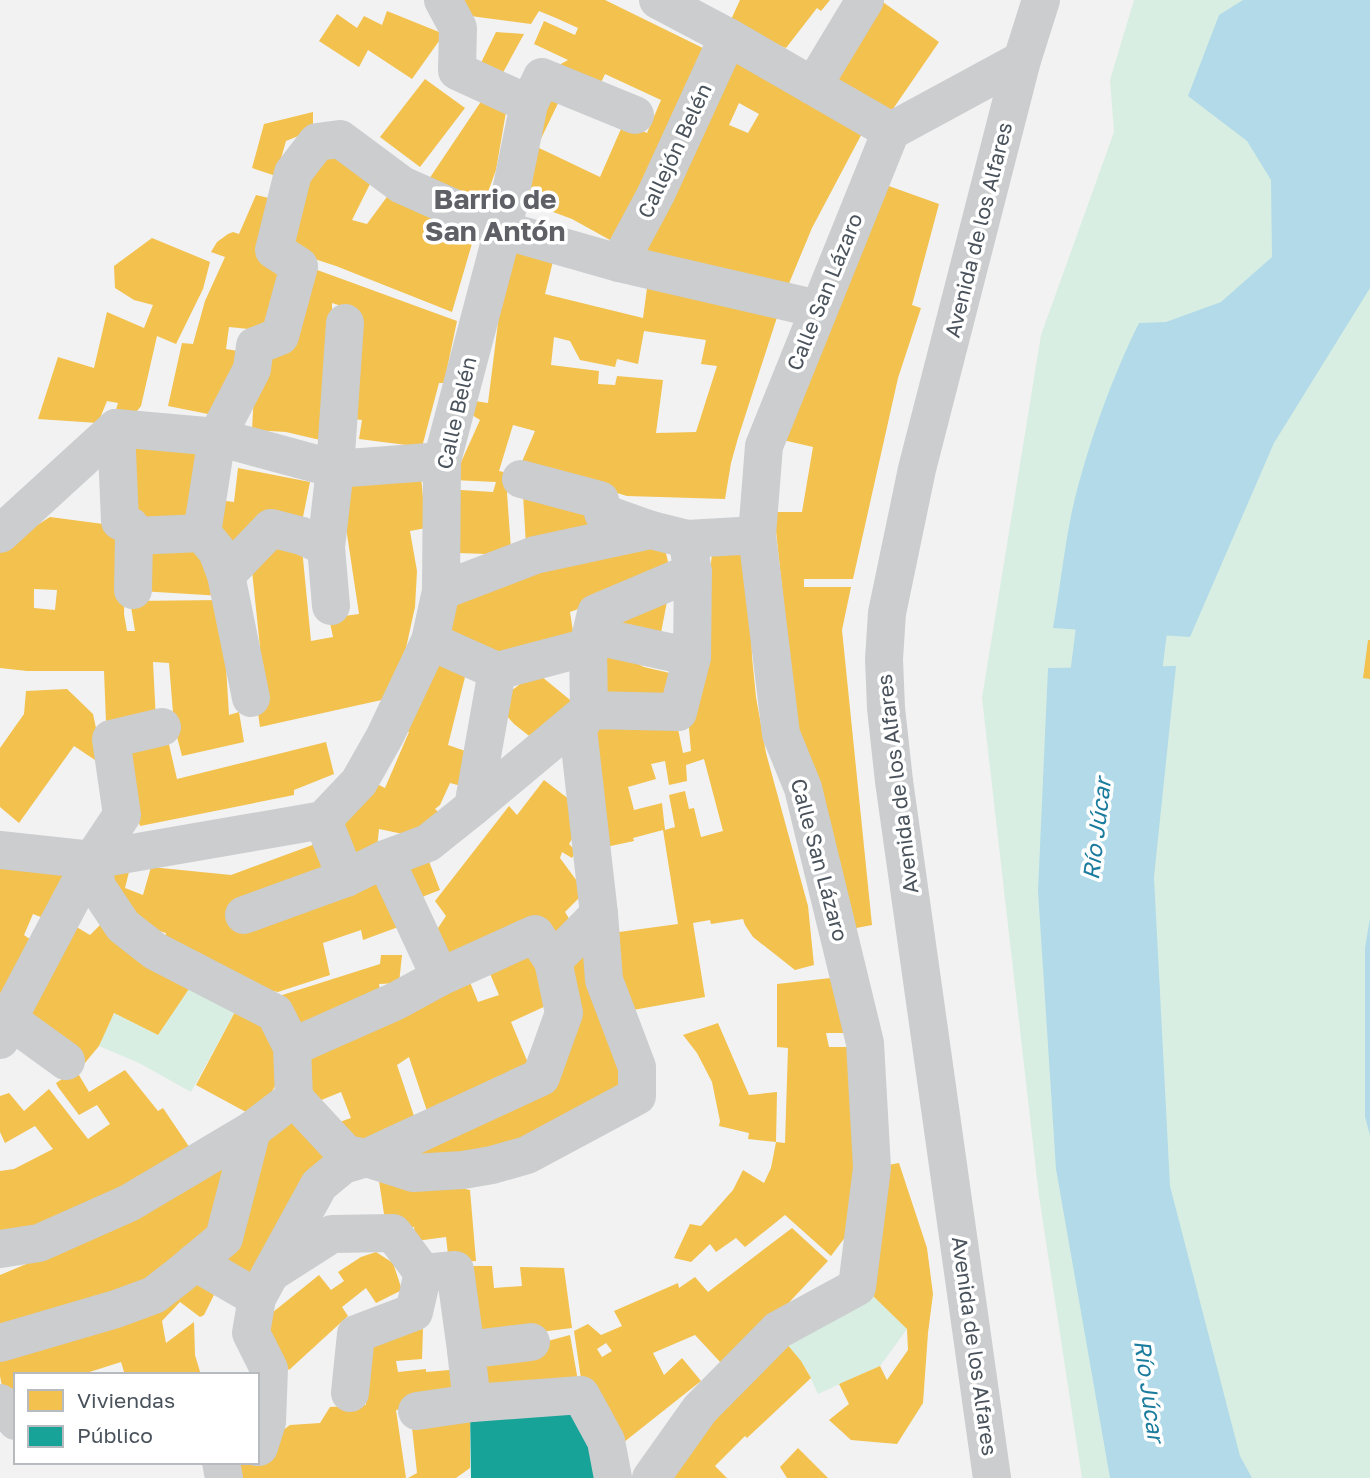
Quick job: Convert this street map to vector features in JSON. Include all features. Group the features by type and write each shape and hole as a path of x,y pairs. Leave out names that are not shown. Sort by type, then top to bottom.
{"street":[{"path":"443,0 458,27 457,71 529,104"},
{"path":"658,0 891,131 1022,60 1041,0"},
{"path":"813,86 864,0"},
{"name":"Callejón Belén","path":"619,263 656,194 728,37"},
{"name":"Avenida de los Alfares","path":"992,1478 894,781 884,659 887,613 917,469 1022,60"},
{"path":"503,230 529,104 542,78 635,115"},
{"name":"Calle San Lázaro","path":"651,1478 700,1409 778,1331 857,1287 872,1168 865,1043 803,788 781,734 757,535 764,446 891,131"},
{"path":"251,698 226,575 217,551 202,533 217,438 252,369 255,346 280,336 299,266 274,250 293,173 317,142 340,139 402,185 503,230 619,263 818,309"},
{"name":"Calle Belén","path":"323,820 359,782 385,736 430,642 441,591 442,461 503,230"},
{"path":"331,606 327,547 345,323"},
{"path":"0,534 116,428 217,438 335,469 442,461"},
{"path":"116,428 120,521 130,526 134,536 133,590"},
{"path":"521,479 600,500 603,513 677,547"},
{"path":"226,575 271,528 302,536 327,547"},
{"path":"134,536 202,533"},
{"path":"441,591 535,555 677,547 757,535"},
{"path":"92,860 97,887 123,926 155,951 275,1013 292,1047 294,1098 346,1154 413,1173 463,1170 527,1156 636,1096 637,1067 604,980 578,729 589,710 589,641 596,613 677,547"},
{"path":"244,915 346,878 385,859 428,843 589,710 678,712 692,657 677,547"},
{"path":"430,642 497,671 589,641 692,657"},
{"path":"473,807 497,671"},
{"path":"66,1061 4,1029 92,860 122,815 111,739 162,727"},
{"path":"0,828 18,852 92,860 323,820 346,878"},
{"path":"385,859 440,977"},
{"path":"553,961 599,915"},
{"path":"259,1447 267,1422 269,1369 251,1333 265,1285 319,1185 343,1165 366,1158 541,1077 564,1013 553,961 535,934 440,977 396,1001 292,1047"},
{"path":"0,1250 39,1243 129,1203 251,1130 294,1098"},
{"path":"0,1343 154,1295 224,1238 251,1130"},
{"path":"265,1285 332,1234 393,1233 423,1273 414,1312 356,1334 350,1393"},
{"path":"195,1262 265,1285"},
{"path":"423,1273 455,1270 472,1403"},
{"path":"466,1350 531,1342"},
{"path":"417,1411 472,1403 581,1395 606,1441 613,1478"},
{"path":"0,1403 8,1408 14,1418"}],"green space":[{"path":"1134,0 1370,0 1370,1478 1082,1478 1039,1196 982,698 1041,335 1114,132 1110,80"},
{"path":"197,977 242,999 191,1092 139,1063 99,1046 114,1013 158,1035"},
{"path":"869,1292 907,1329 880,1366 818,1394 807,1370 781,1338"}],"water":[{"path":"1243,0 1370,0 1370,288 1274,443 1190,637 1053,628 1069,525 1084,464 1109,391 1139,323 1166,322 1221,302 1272,257 1271,180 1247,141 1188,96 1219,15"},
{"path":"1176,666 1154,877 1170,1186 1240,1456 1252,1478 1110,1478 1056,1169 1038,891 1048,668"},
{"path":"1370,918 1370,1135 1365,1117 1365,948"}],"building: Viviendas":[{"path":"455,0 605,0 709,51 619,245 572,219 513,197 534,108 562,95 537,147 600,177 624,122 647,133 661,100 605,74 598,89 552,69 568,60 534,44 544,21 575,35 578,28 539,11 531,24 463,15"},
{"path":"740,0 830,0 821,11 817,8 786,48 728,26"},
{"path":"880,0 939,42 884,122 823,89"},
{"path":"387,11 444,34 412,79 368,50 359,67 319,41 337,14 357,28 364,16 382,25"},
{"path":"496,32 524,34 500,78 479,67"},
{"path":"731,47 867,124 812,228 785,293 629,251","holes":["739,103 759,114 748,133 729,125"]},
{"path":"425,79 465,108 420,167 380,137"},
{"path":"482,100 506,112 496,170 483,206 425,185"},
{"path":"313,112 313,130 286,141 276,176 252,168 264,124"},
{"path":"326,149 371,182 352,220 367,224 392,190 478,223 452,312 336,266 281,248 310,171"},
{"path":"886,185 939,204 912,305 921,308 898,378 853,579 804,579 804,587 851,587 842,630 872,925 851,929 798,738 774,512 802,512 813,447 783,440"},
{"path":"256,195 273,199 283,265 276,332 229,327 226,349 250,353 223,417 168,406 182,343 193,344 205,301 225,257 211,252 217,242 228,234 239,234"},
{"path":"152,238 210,262 203,289 176,344 157,336 141,406 133,416 113,420 118,403 107,401 98,423 38,419 58,357 94,368 107,312 144,328 153,305 134,300 115,288 114,266"},
{"path":"508,243 554,257 545,294 643,318 647,288 780,308 738,438 725,499 627,496 521,464 535,431 513,425 499,471 516,475 507,493 511,549 486,554 458,553 444,489 493,492 496,482 453,480 480,420 472,415 475,401 488,403","holes":["644,331 706,340 701,364 717,366 696,432 656,433 663,380 617,376 615,385 598,384 599,371 551,365 554,337 570,341 580,360 615,367 617,359 638,364"]},
{"path":"309,267 457,321 444,383 439,383 422,447 359,439 362,420 345,418 357,311 332,303 333,443 286,432 252,430 256,355"},
{"path":"173,437 206,461 188,513 184,516 123,519 132,440"},
{"path":"420,467 426,528 410,531 417,571 415,607 406,648 386,699 260,727 249,648 260,647 251,561 301,538 311,641 333,637 329,618 359,614 339,481"},
{"path":"238,468 310,482 301,527 224,556 215,522 226,501 234,502"},
{"path":"523,494 598,504 598,534 526,545"},
{"path":"50,517 126,527 124,614 127,631 135,631 130,601 222,600 229,715 239,712 244,742 182,756 174,725 169,663 153,662 156,721 106,722 104,671 27,671 0,668 0,545 9,543","holes":["34,589 57,590 55,610 34,608"]},
{"path":"141,538 200,542 222,596 140,591"},
{"path":"663,541 671,574 570,612 574,638 499,667 441,636 456,593"},
{"path":"712,554 749,555 756,697 766,753 808,906 814,965 795,970 753,937 743,919 711,924 710,920 693,923 705,997 622,1012 619,932 678,924 663,830 633,838 634,841 606,847 582,726 677,724 683,753 691,751 688,717","holes":["704,759 723,831 701,837 694,808 689,809 685,791 669,795 675,827 665,830 662,803 634,810 628,787 656,779 651,764 665,761 669,785 687,781 686,765"]},
{"path":"670,586 660,638 601,633"},
{"path":"1370,640 1370,679 1363,678"},
{"path":"600,645 644,667 674,674 674,706 594,702"},
{"path":"433,651 468,665 448,745 471,753 469,788 450,783 440,805 435,809 447,819 427,839 379,829 377,849 356,855 333,836 373,782 385,788 409,732 406,730"},
{"path":"536,672 580,708 542,746 514,724 495,703"},
{"path":"67,689 93,714 104,766 74,746 19,823 0,807 0,748 24,714 26,691"},
{"path":"167,736 177,779 326,742 334,774 294,790 294,795 140,826 119,747"},
{"path":"544,780 587,813 569,844 576,851 572,858 562,852 560,858 585,892 565,912 576,930 452,962 432,937 446,916 435,901 509,806 517,815"},
{"path":"326,840 384,880 401,926 363,940 361,930 323,943 330,975 278,992 221,981 161,951 166,933 128,922 110,877 128,864 125,888 143,895 151,867 231,875"},
{"path":"425,851 440,890 409,902 393,862"},
{"path":"0,855 71,876 54,922 33,914 24,935 38,945 0,1000"},
{"path":"108,917 197,977 158,1035 114,1013 99,1046 84,1064 16,1015 68,922 90,935"},
{"path":"594,941 624,1093 452,1168 411,1149 559,1077 570,949"},
{"path":"535,950 548,1005 511,1022 533,1075 430,1120 409,1057 397,1065 417,1125 355,1152 328,1126 351,1118 341,1092 314,1103 300,1049 468,977 478,1002 499,995 488,969"},
{"path":"381,955 402,955 399,983 379,984 380,990 292,1042 276,997 380,964"},
{"path":"831,978 845,1033 826,1033 829,1047 848,1047 862,1113 849,1232 831,1256 785,1215 745,1247 736,1238 716,1252 710,1244 691,1262 674,1258 690,1224 701,1226 733,1190 743,1170 764,1183 771,1168 776,1142 785,1143 788,1048 777,1047 777,984"},
{"path":"236,1010 266,1011 283,1072 257,1118 196,1085"},
{"path":"718,1023 749,1095 777,1092 776,1142 748,1139 749,1133 719,1126 712,1082 697,1053 683,1035"},
{"path":"76,1070 89,1092 125,1070 158,1111 163,1108 194,1154 97,1207 0,1238 0,1171 14,1169 53,1149 35,1126 5,1143 0,1132 0,1096 9,1093 24,1111 49,1089 88,1139 110,1124 97,1105 79,1115 58,1087 56,1083"},
{"path":"296,1111 338,1155 247,1278 226,1266 260,1145"},
{"path":"221,1156 235,1164 209,1237 152,1280 0,1329 0,1275 84,1240"},
{"path":"899,1163 927,1248 933,1294 923,1403 897,1444 851,1440 829,1420 849,1404 839,1384 880,1366 887,1380 908,1350 907,1329 869,1292 883,1166"},
{"path":"379,1181 444,1185 470,1190 476,1261 449,1263 446,1237 416,1241 414,1227 386,1227"},
{"path":"792,1228 828,1261 765,1328 722,1364 695,1335 653,1353 664,1375 682,1358 701,1381 614,1450 581,1379 574,1331 588,1324 601,1335 622,1326 614,1311 678,1283 679,1288 695,1277 708,1292","holes":["606,1343 612,1351 602,1357 597,1349"]},
{"path":"376,1252 393,1263 402,1290 376,1303 366,1288 342,1307 348,1316 289,1370 257,1325 319,1275 331,1290 344,1281 338,1272 361,1257"},
{"path":"467,1266 492,1266 494,1288 522,1286 520,1267 564,1268 572,1328 468,1341"},
{"path":"188,1276 214,1295 204,1315 200,1317 180,1302 162,1321 166,1343 194,1322 195,1355 200,1373 124,1373 121,1362 86,1373 14,1373 14,1394 4,1396 0,1376 0,1350"},
{"path":"423,1329 422,1359 396,1361 398,1372 461,1369 464,1389 410,1408 396,1410 406,1478 238,1478 236,1464 259,1464 259,1459 276,1455 271,1439 290,1425 320,1423 330,1407 366,1405 362,1335"},
{"path":"570,1335 578,1381 480,1390 478,1354 533,1345"},
{"path":"781,1337 811,1378 715,1466 727,1478 657,1478"},
{"path":"470,1408 470,1468 456,1478 408,1478 417,1473 411,1418"},
{"path":"798,1448 828,1478 787,1478 780,1467"}],"building: Público":[{"path":"573,1401 602,1478 471,1478 470,1408"}],"waterway":[{"name":"Río Júcar","path":"1101,791 1136,516 1142,509"}],"district":[{"name":"Barrio de San Antón","path":"495,215"}]}
